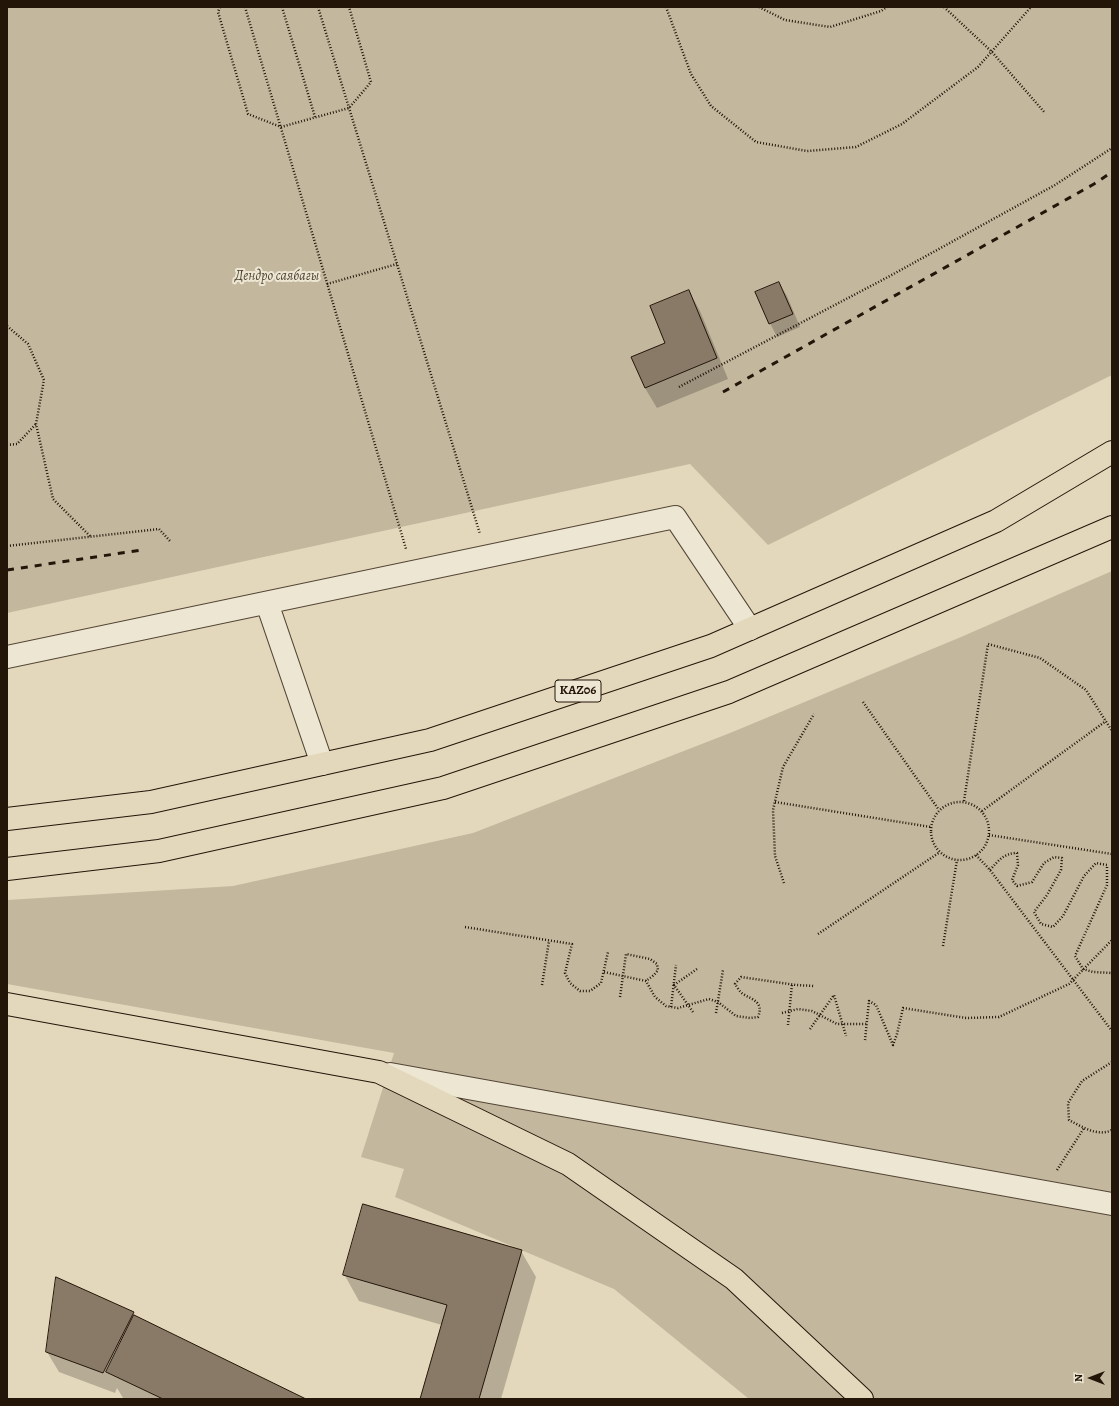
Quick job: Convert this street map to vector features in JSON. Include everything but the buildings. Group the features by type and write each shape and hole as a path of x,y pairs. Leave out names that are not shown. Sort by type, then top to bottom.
{"main road":[{"name":"KАZ06","path":"7,819 151,802 430,740 711,646 996,521 1112,452"},
{"path":"7,869 159,851 443,788 729,692 1112,528"},
{"path":"7,1004 379,1072 568,1164 734,1279 862,1399"}],"street":[{"path":"7,657 675,517 750,629"},
{"path":"267,603 322,764"},
{"path":"379,1072 1112,1204"}],"path":[{"path":"220,7 218,12 248,114 281,127 349,108 371,82 349,7"},
{"path":"245,7 413,572"},
{"path":"282,7 315,117"},
{"path":"318,7 487,557"},
{"path":"666,7 691,74 710,106 756,142 807,151 856,147 902,124 978,68 1031,7"},
{"path":"759,7 786,20 830,27 881,11 887,7"},
{"path":"944,7 992,52 1045,113"},
{"path":"679,387 888,277 1055,185 1112,148"},
{"path":"327,284 397,264"},
{"path":"7,326 28,344 44,380 36,424 53,499 90,536"},
{"path":"7,445 17,444 36,424"},
{"path":"7,546 159,529 170,541"},
{"path":"964,801 988,644 1040,658 1086,690 1112,731"},
{"path":"863,702 939,810"},
{"path":"784,883 775,856 773,810 783,767 814,714"},
{"path":"982,811 1106,721"},
{"path":"964,801 974,804 988,819 990,830 984,849 967,860 948,858 940,852 934,845 931,836 933,818 939,810 946,804 955,802 964,801"},
{"path":"775,802 931,827"},
{"path":"989,835 1112,854"},
{"path":"818,934 940,852"},
{"path":"990,870 999,860 1009,853 1017,853 1018,865 1012,880 1017,886 1032,882 1044,863 1054,857 1062,858 1061,870 1047,895 1034,912 1041,924 1053,927 1062,916 1084,876 1096,864 1106,865 1106,886 1075,956 1083,969 1093,972 1112,973"},
{"path":"976,855 990,870 1112,1031"},
{"path":"943,946 957,860"},
{"path":"465,927 572,944 566,973 570,982 580,991 590,991 601,983 608,952"},
{"path":"865,1040 869,1001 876,1005 893,1045 903,1008 966,1018 999,1017 1069,984 1112,940"},
{"path":"542,985 549,941"},
{"path":"620,997 626,954 650,959 657,964 658,970 646,981"},
{"path":"671,1007 676,965"},
{"path":"674,985 698,969"},
{"path":"716,1014 723,970"},
{"path":"604,972 646,981 655,997 666,1006 678,1008 709,999 718,1002 736,1016 750,1018 758,1017 760,1012 759,1006 755,1000 742,993 735,984 741,977 814,986"},
{"path":"788,1025 792,984"},
{"path":"674,985 693,1012"},
{"path":"810,1029 834,995 846,1036"},
{"path":"782,1013 798,1009 812,1011 837,1024 867,1024"},
{"path":"1112,1062 1082,1081 1068,1103 1069,1120 1084,1128 1105,1134 1112,1130"},
{"path":"1043,1192 1084,1128"}],"green space":[{"name":"Дендро саябағы","path":"7,7 1112,7 1112,375 768,545 690,464 7,613"},
{"path":"1112,571 1112,1399 749,1399 614,1289 395,1197 404,1169 361,1157 394,1053 7,984 7,900 233,886 473,833 730,733 961,637"}],"railway":[{"path":"723,392 1094,184 1112,172"},
{"path":"7,570 142,550"}]}
